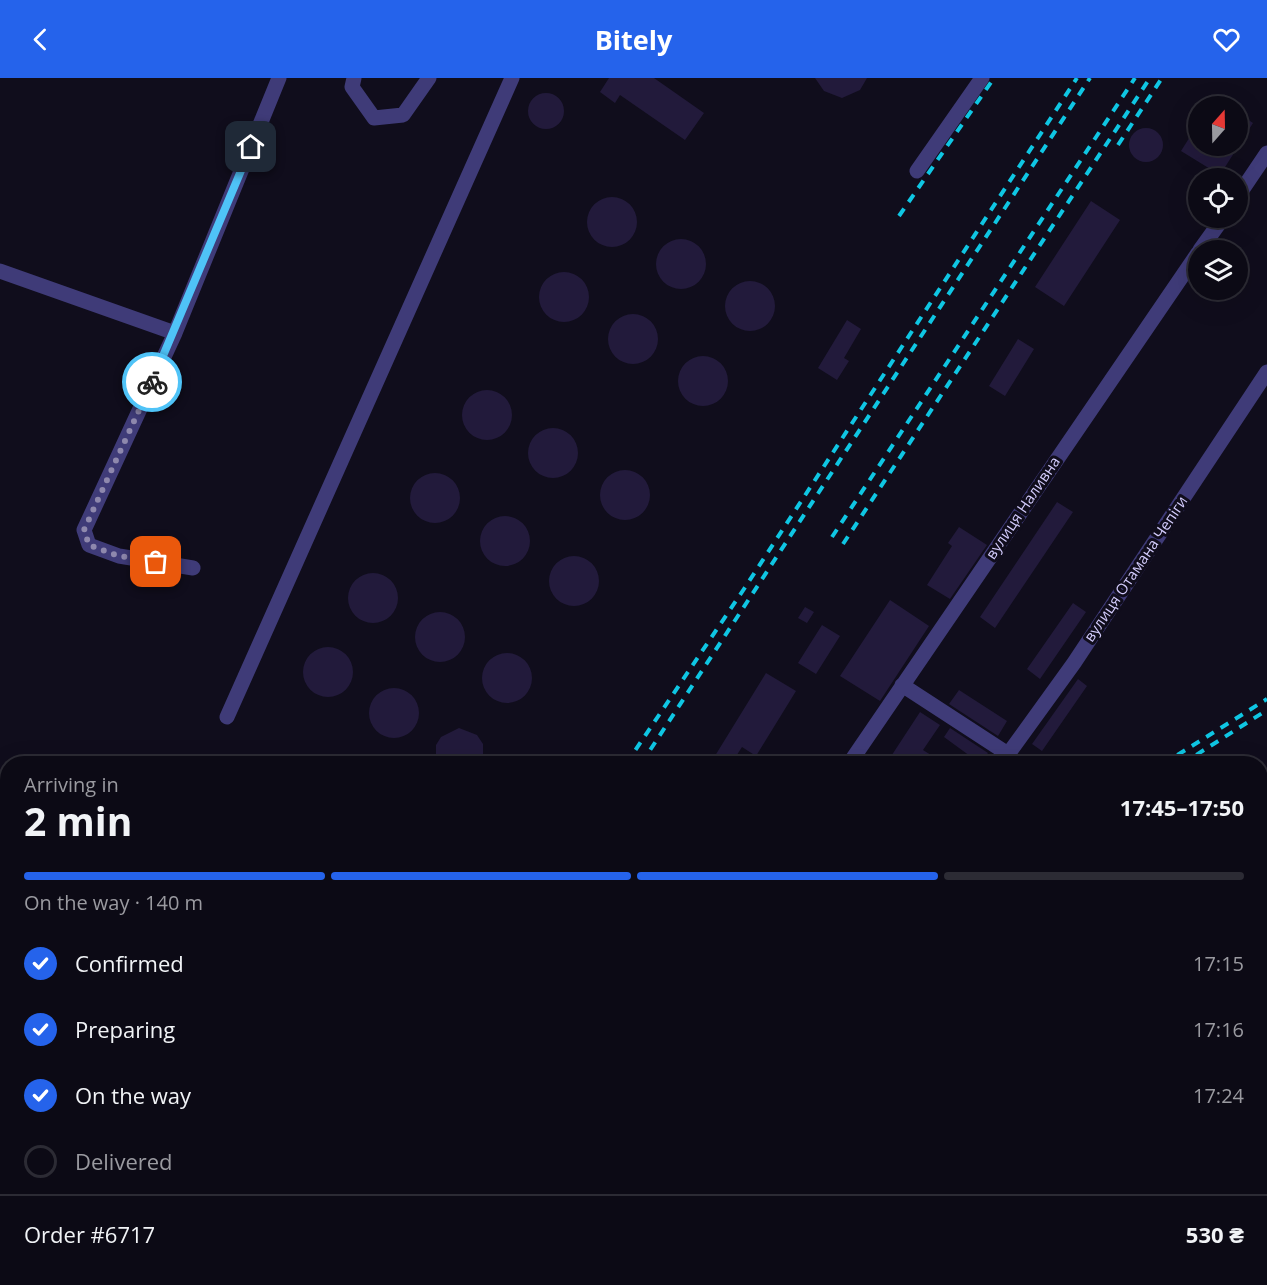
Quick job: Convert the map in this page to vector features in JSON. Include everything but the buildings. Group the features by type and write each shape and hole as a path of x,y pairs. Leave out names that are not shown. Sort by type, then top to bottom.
{"street":[{"path":"354,78 352,87 374,118 403,115 429,78"},
{"path":"227,717 512,78"},
{"path":"917,171 982,78"},
{"path":"193,568 119,556 89,545 84,530 175,333 272,80"},
{"path":"1248,181 1267,153"},
{"name":"вулиця Наливна","path":"854,756 1188,268"},
{"path":"0,271 175,333"},
{"name":"вулиця Отамана Чепіги","path":"1007,756 1074,663 1267,372"},
{"path":"902,685 1001,756"}],"railway":[{"path":"899,216 994,78"},
{"path":"631,756 744,589 1077,78"},
{"path":"646,756 1090,78"},
{"path":"832,537 1135,78"},
{"path":"843,544 1150,78"},
{"path":"1118,145 1162,78"},
{"path":"1176,756 1267,699"},
{"path":"1195,756 1267,710"}],"way so far":[{"path":"152,382 84,530 89,545 119,556 156,562"}],"route":[{"path":"152,382 175,333 251,147"}]}
